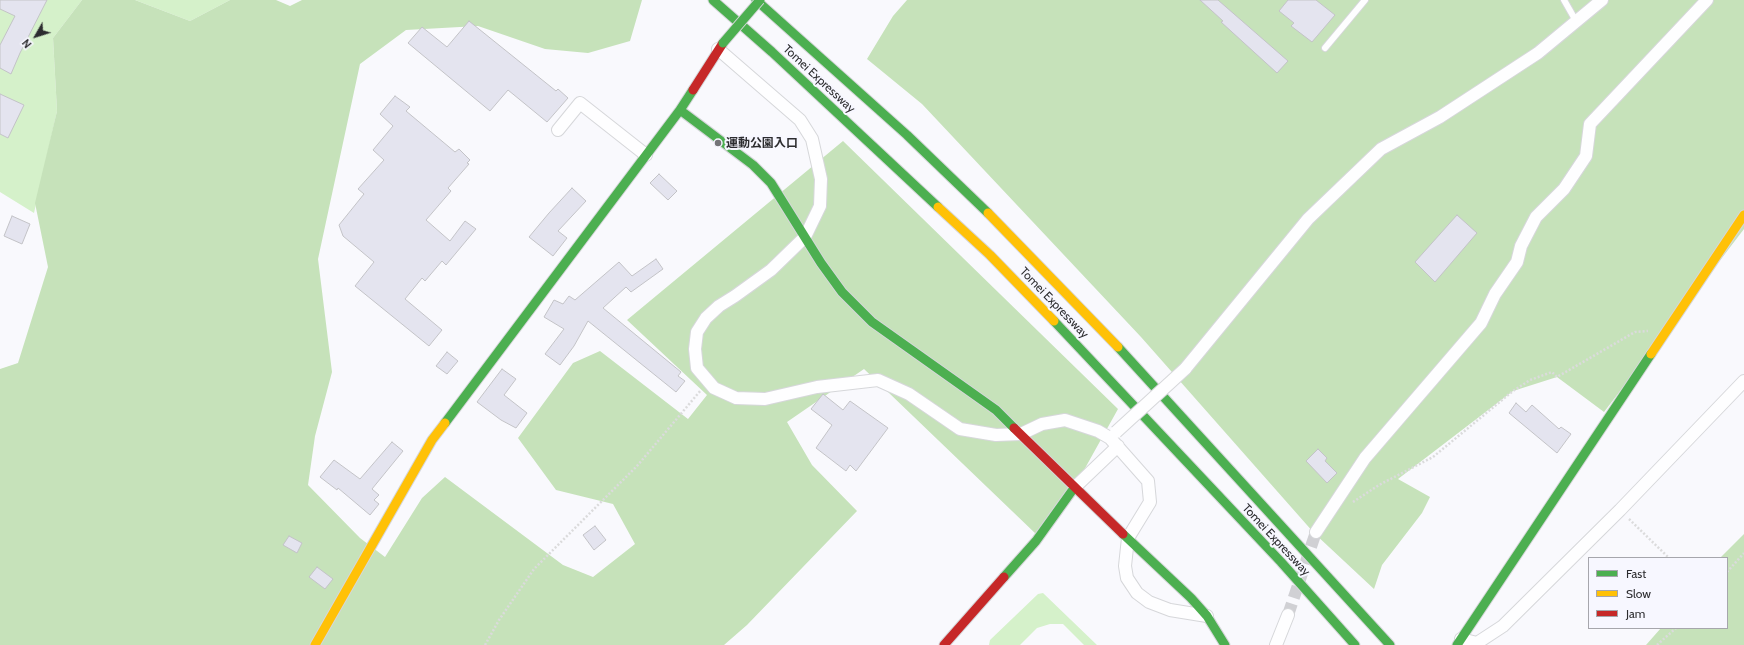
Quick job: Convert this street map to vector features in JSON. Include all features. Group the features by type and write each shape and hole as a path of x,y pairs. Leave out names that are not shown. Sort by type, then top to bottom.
{"main road":[{"name":"Tomei Expressway","path":"713,0 801,78 990,255 1085,353 1355,645"},
{"name":"Tomei Expressway","path":"756,0 907,135 1010,234 1119,348 1390,645"},
{"path":"315,645 432,440 680,110 720,46 760,0"},
{"path":"680,110 753,165 771,183 821,263 842,292 872,322 996,410 1074,488 1191,598 1207,616 1226,645"},
{"path":"1459,642 1744,215"},
{"path":"944,645 1036,541 1074,488"}],"street":[{"path":"1074,488 1115,438 1185,370 1308,219 1381,149 1440,117 1538,53 1602,0"},
{"path":"1316,532 1365,458 1481,323 1495,294 1516,262 1521,246 1536,217 1564,189 1586,156 1590,124 1707,0"},
{"path":"720,46 800,120 812,139 821,179 820,206 805,237 770,270 718,306 706,318 697,332 695,349 697,368 708,381 714,388 736,398 765,399 817,387 878,380 909,394 960,429 996,435 1021,434 1042,424 1065,420 1115,438 1148,481 1150,502 1128,538 1125,566 1127,578 1137,593 1150,602 1170,610 1207,616"},
{"path":"558,130 580,103 646,155"},
{"path":"1459,642 1477,643 1503,626 1620,510 1744,381"},
{"path":"1276,645 1288,615"}],"lane":[{"path":"1325,48 1365,0"},
{"path":"1564,0 1576,21"}],"path":[{"path":"1346,505 1379,485 1433,457 1513,391 1530,380 1552,372 1557,377 1635,332 1647,331 1665,333"},
{"path":"485,645 499,620 534,569 637,466 708,381"},
{"path":"1620,510 1667,557"},
{"path":"1728,571 1744,553"},
{"path":"1657,645 1675,629"}],"green space":[{"path":"0,0 82,0 53,38 57,111 34,213 0,192"},
{"path":"82,0 135,0 190,21 230,0 276,0 290,6 302,0 642,0 630,41 588,53 545,49 478,26 406,30 360,64 318,259 332,372 315,436 308,485 360,538 385,557 422,498 445,477 563,565 593,577 635,544 613,504 556,490 518,438 573,363 600,351 688,419 707,395 627,320 843,141 1118,409 1074,488 1037,535 864,369 787,422 812,465 857,511 747,625 724,645 0,645 0,369 18,363 48,267 35,203 57,111 53,38"},
{"path":"135,0 230,0 190,21"},
{"path":"907,0 1744,0 1744,229 1604,412 1557,377 1513,391 1398,479 1430,497 1422,513 1382,565 1374,589 1314,533 1141,337 922,104 867,59 893,16"},
{"path":"1744,534 1744,645 1646,645 1660,629 1728,629 1728,557 1721,557"},
{"path":"1043,593 1097,645 1084,645 1063,624 1050,624 1037,628 1020,645 989,645 990,640 1038,594"}],"building":[{"path":"0,0 47,0 11,74 0,68 0,45 15,16 0,9"},
{"path":"1200,0 1218,0 1288,61 1277,73 1221,22 1223,21"},
{"path":"1288,0 1316,0 1335,15 1312,42 1291,26 1294,23 1279,11"},
{"path":"469,21 556,91 558,89 568,98 547,122 508,90 490,111 408,43 422,27 447,47"},
{"path":"0,94 24,105 8,138 0,134"},
{"path":"395,96 410,107 406,111 455,152 459,149 470,160 467,163 469,164 448,188 451,191 426,220 450,241 465,221 476,229 446,265 442,261 425,281 422,278 405,299 442,330 429,346 355,286 374,262 343,236 339,225 364,194 358,189 384,160 373,150 393,126 380,114"},
{"path":"659,174 677,191 668,200 650,183"},
{"path":"572,188 586,201 558,231 567,238 553,256 529,237"},
{"path":"1457,215 1477,233 1435,282 1415,262"},
{"path":"12,216 30,224 22,244 4,236"},
{"path":"656,259 663,269 631,292 626,287 603,308 681,372 678,376 685,381 676,392 588,321 574,346 560,365 545,354 564,329 544,317 554,300 563,304 569,296 575,300 619,262 632,276"},
{"path":"447,352 458,361 447,374 436,366"},
{"path":"502,369 516,379 504,395 527,413 516,428 501,420 477,402"},
{"path":"823,394 843,410 850,401 888,428 856,471 850,465 846,471 816,448 832,425 811,409"},
{"path":"1516,403 1526,412 1532,405 1559,429 1561,427 1571,434 1557,453 1509,413"},
{"path":"392,442 403,451 372,489 379,495 374,500 379,504 370,515 338,488 337,490 320,477 334,460 360,479"},
{"path":"1318,449 1327,458 1325,461 1337,473 1327,483 1306,461"},
{"path":"595,526 606,540 594,550 583,535"},
{"path":"289,536 302,543 297,553 283,545"},
{"path":"317,567 333,579 325,589 309,577"}],"tunnel":[{"path":"1288,615 1316,532"}],"traffic: fast":[{"path":"713,0 772,52 938,207"},
{"path":"756,0 907,135 988,213"},
{"path":"723,43 760,0"},
{"path":"445,423 680,110 693,90"},
{"path":"680,110 753,165 771,183 821,263 842,292 872,322 996,410 1014,428"},
{"path":"1054,321 1281,562 1355,645"},
{"path":"1118,347 1390,645"},
{"path":"1457,645 1651,354"},
{"path":"1004,577 1036,541 1074,488"},
{"path":"1123,534 1191,598 1207,616 1225,645"}],"traffic: slow":[{"path":"938,207 990,255 1054,321"},
{"path":"988,213 1118,347"},
{"path":"1651,354 1744,215"},
{"path":"315,645 432,440 445,423"}],"traffic: jam":[{"path":"693,90 723,43"},
{"path":"1014,428 1123,534"},
{"path":"944,645 1004,577"}],"place":[{"name":"運動公園入口","path":"718,143"}]}
